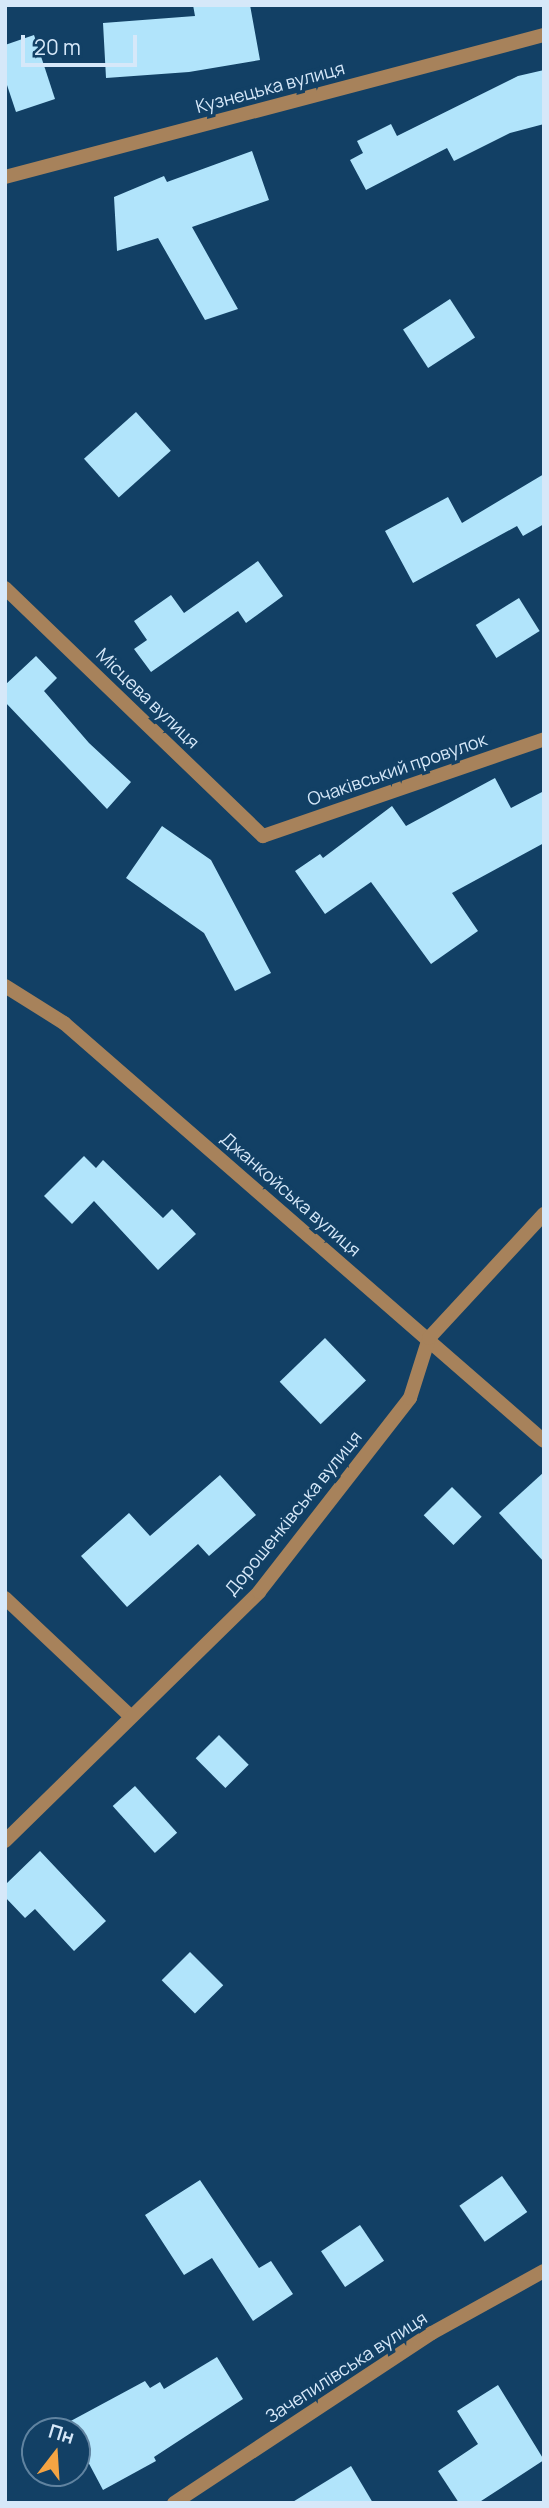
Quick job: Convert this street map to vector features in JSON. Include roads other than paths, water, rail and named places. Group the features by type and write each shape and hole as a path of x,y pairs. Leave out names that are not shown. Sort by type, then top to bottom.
{"street":[{"name":"Кузнецька вулиця","path":"5,177 544,34"},
{"name":"Місцева вулиця","path":"5,588 263,835"},
{"name":"Очаківський провулок","path":"263,835 544,739"},
{"name":"Джанкойська вулиця","path":"5,986 64,1023 429,1338 544,1441"},
{"name":"Дорошенківська вулиця","path":"5,1841 129,1715 259,1592 410,1398 429,1338 544,1214"},
{"path":"5,1598 129,1715"},
{"name":"Зачепилівська вулиця","path":"174,2503 432,2333 544,2271"}]}
